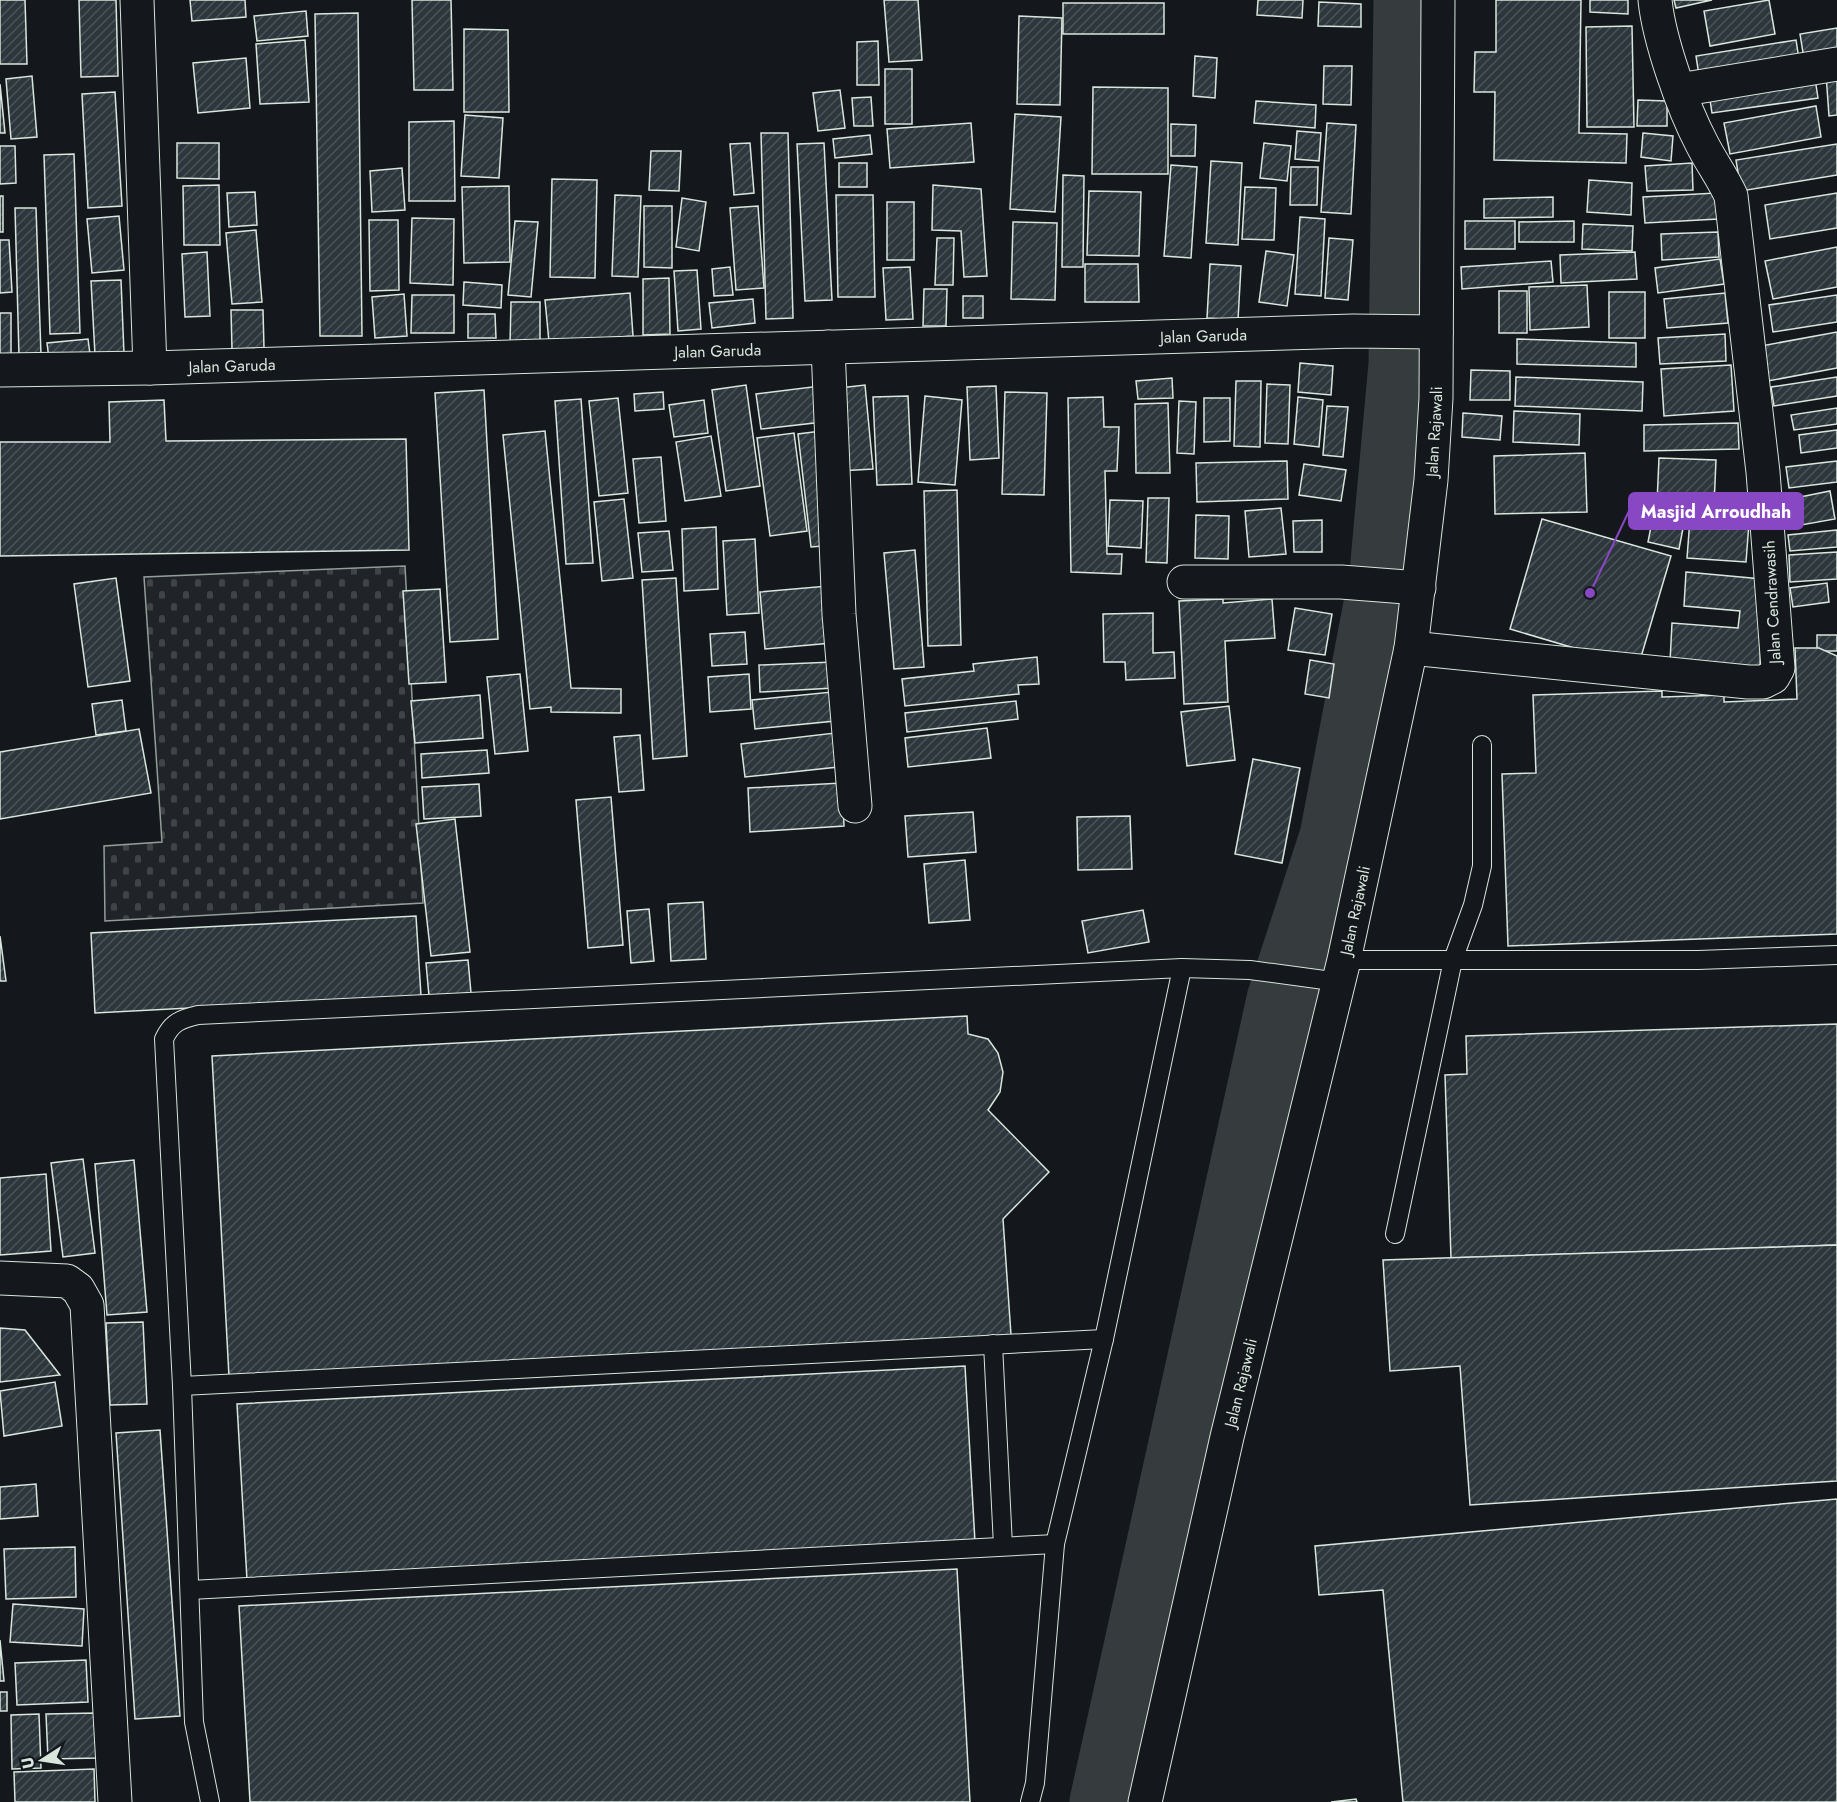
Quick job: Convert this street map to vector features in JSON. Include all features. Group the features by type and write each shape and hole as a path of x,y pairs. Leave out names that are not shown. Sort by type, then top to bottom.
{"street":[{"path":"137,0 150,368"},
{"name":"Jalan Rajawali","path":"1145,1802 1227,1437 1341,971 1411,648 1431,480 1420,332 1438,0"},
{"name":"Jalan Cendrawasih","path":"1411,648 1748,682 1763,682 1773,677 1778,668 1763,472 1731,196 1720,172 1702,146 1679,90 1655,0"},
{"path":"1679,90 1837,64"},
{"name":"Jalan Garuda","path":"0,370 150,368 1353,331 1420,332"},
{"path":"828,347 840,625 855,806"},
{"path":"1184,582 1341,582 1419,588"},
{"path":"0,1278 67,1281 78,1289 87,1305 115,1802"}],"lane":[{"path":"1395,1234 1453,960 1473,905 1482,866 1482,745"},
{"path":"210,1802 194,1722 182,1386 164,1039 169,1028 178,1020 198,1015 1182,968 1250,970 1301,978 1341,971 1453,960 1698,960 1837,955"},
{"path":"1030,1802 1035,1784 1055,1544 1104,1339 1182,968"},
{"path":"182,1386 1104,1339"},
{"path":"993,1344 1004,1546"},
{"path":"190,1590 1055,1544"}],"green space":[{"path":"405,566 423,903 105,921 104,846 162,842 144,577"}],"building":[{"path":"0,0 25,0 27,64 0,64"},
{"path":"79,0 116,0 118,76 81,77"},
{"path":"190,0 245,0 246,17 192,21"},
{"path":"412,0 451,0 453,90 414,90"},
{"path":"884,0 918,0 922,60 889,62"},
{"path":"1258,0 1303,0 1302,18 1257,15"},
{"path":"1496,0 1581,0 1579,133 1627,134 1626,163 1494,160 1495,92 1474,92 1475,52 1496,52"},
{"path":"1590,0 1628,0 1628,14 1590,12"},
{"path":"1674,0 1712,0 1676,8"},
{"path":"1769,0 1775,34 1710,46 1704,11"},
{"path":"1319,2 1361,4 1361,27 1318,26"},
{"path":"1063,3 1164,3 1164,34 1063,34"},
{"path":"306,11 308,36 257,41 254,16"},
{"path":"358,13 362,336 320,336 315,14"},
{"path":"1019,16 1062,18 1060,105 1017,104"},
{"path":"1632,26 1634,127 1587,127 1586,27"},
{"path":"1837,28 1837,60 1805,65 1800,34"},
{"path":"464,29 508,30 509,112 464,112"},
{"path":"305,40 309,102 260,104 256,44"},
{"path":"1796,40 1800,66 1700,82 1696,56"},
{"path":"878,41 879,85 857,85 857,42"},
{"path":"1195,56 1217,58 1215,98 1193,96"},
{"path":"246,58 250,108 198,113 193,63"},
{"path":"1324,66 1352,66 1351,105 1323,104"},
{"path":"885,69 912,69 912,124 885,124"},
{"path":"1814,72 1818,98 1712,113 1708,87"},
{"path":"1837,73 1837,115 1829,116 1826,74"},
{"path":"32,76 37,137 11,139 6,79"},
{"path":"0,84 5,133 0,133"},
{"path":"1093,87 1168,88 1168,174 1092,174"},
{"path":"840,90 845,128 818,131 813,93"},
{"path":"115,92 122,206 88,208 82,94"},
{"path":"871,97 873,126 854,126 852,98"},
{"path":"1638,100 1667,101 1667,126 1637,126"},
{"path":"1256,101 1316,105 1315,128 1254,123"},
{"path":"1816,106 1821,137 1730,154 1724,123"},
{"path":"1015,114 1061,117 1055,212 1010,209"},
{"path":"465,115 503,118 499,178 461,176"},
{"path":"454,121 455,201 409,201 409,122"},
{"path":"971,123 974,162 890,168 887,129"},
{"path":"1327,123 1356,125 1351,214 1321,212"},
{"path":"1171,124 1196,125 1195,156 1171,156"},
{"path":"1297,131 1321,133 1319,161 1295,159"},
{"path":"761,133 788,133 793,318 766,319"},
{"path":"1643,133 1673,136 1671,161 1641,157"},
{"path":"870,135 872,154 835,158 833,139"},
{"path":"177,143 219,143 219,179 177,178"},
{"path":"750,143 754,193 734,195 730,144"},
{"path":"824,143 832,300 805,301 797,144"},
{"path":"1264,143 1291,146 1287,181 1260,178"},
{"path":"1837,144 1837,175 1741,191 1736,160"},
{"path":"0,146 15,146 16,183 0,184"},
{"path":"651,151 681,151 679,191 649,190"},
{"path":"74,154 80,333 50,334 44,155"},
{"path":"1211,161 1242,163 1238,245 1206,243"},
{"path":"839,163 867,163 867,187 839,187"},
{"path":"1692,163 1693,190 1647,191 1645,166"},
{"path":"1171,165 1197,167 1191,258 1164,256"},
{"path":"1291,167 1318,167 1317,205 1290,205"},
{"path":"402,168 405,210 372,212 370,171"},
{"path":"1063,175 1084,176 1083,267 1062,267"},
{"path":"552,179 597,180 595,278 550,277"},
{"path":"1589,180 1632,183 1631,215 1587,212"},
{"path":"219,185 220,245 184,245 183,186"},
{"path":"933,185 981,189 987,276 964,277 961,231 932,230"},
{"path":"509,186 510,262 464,263 462,187"},
{"path":"1245,187 1276,188 1274,240 1242,239"},
{"path":"1089,191 1141,192 1139,256 1087,255"},
{"path":"255,192 257,225 229,227 227,193"},
{"path":"1716,193 1718,219 1645,223 1643,197"},
{"path":"1837,193 1837,228 1770,239 1765,205"},
{"path":"615,195 641,196 638,277 612,276"},
{"path":"836,195 873,195 875,297 838,297"},
{"path":"0,196 3,196 3,232 0,232"},
{"path":"1553,197 1553,217 1484,218 1484,199"},
{"path":"682,198 706,202 699,251 676,247"},
{"path":"887,202 914,202 914,260 887,260"},
{"path":"644,206 672,206 672,268 644,267"},
{"path":"758,206 764,288 736,290 730,208"},
{"path":"15,208 36,208 41,355 19,356"},
{"path":"119,216 124,270 92,273 87,219"},
{"path":"1300,217 1325,219 1321,296 1295,294"},
{"path":"412,218 454,219 453,285 410,283"},
{"path":"369,220 398,220 399,290 370,291"},
{"path":"515,221 538,222 531,297 508,295"},
{"path":"1465,221 1515,221 1515,249 1465,249"},
{"path":"1574,221 1574,242 1519,242 1519,222"},
{"path":"1013,222 1057,223 1055,300 1011,299"},
{"path":"1583,224 1633,226 1632,251 1582,249"},
{"path":"256,230 262,302 232,304 226,233"},
{"path":"1718,232 1719,257 1662,260 1661,234"},
{"path":"937,238 954,238 953,285 935,285"},
{"path":"1329,238 1353,240 1348,300 1325,298"},
{"path":"0,240 9,240 12,292 0,293"},
{"path":"1837,247 1837,287 1773,299 1765,261"},
{"path":"1266,251 1294,255 1287,306 1259,302"},
{"path":"207,252 210,316 185,317 182,254"},
{"path":"1635,252 1637,279 1561,283 1560,255"},
{"path":"1720,259 1724,284 1658,293 1655,268"},
{"path":"1551,261 1553,282 1462,289 1461,267"},
{"path":"1085,264 1138,264 1139,302 1085,302"},
{"path":"1210,264 1241,266 1238,320 1207,318"},
{"path":"730,267 733,295 714,296 712,269"},
{"path":"910,267 913,319 886,320 883,268"},
{"path":"697,270 701,329 678,331 674,271"},
{"path":"669,278 670,334 643,335 643,279"},
{"path":"121,280 124,354 95,355 91,281"},
{"path":"464,282 502,285 501,308 463,305"},
{"path":"1587,285 1589,327 1530,330 1529,287"},
{"path":"924,289 947,289 946,326 923,326"},
{"path":"1499,291 1527,291 1527,333 1499,333"},
{"path":"1609,292 1645,292 1645,338 1609,338"},
{"path":"630,293 633,336 549,342 545,300"},
{"path":"1725,293 1728,323 1667,328 1664,299"},
{"path":"404,294 407,336 375,338 372,297"},
{"path":"412,295 454,295 454,333 411,333"},
{"path":"1837,295 1837,322 1773,332 1769,305"},
{"path":"963,296 983,296 983,318 963,318"},
{"path":"753,299 755,323 712,328 709,303"},
{"path":"511,302 540,302 540,344 510,344"},
{"path":"231,310 263,310 264,348 232,349"},
{"path":"0,313 11,313 11,360 0,360"},
{"path":"468,314 495,314 496,338 468,338"},
{"path":"1837,332 1837,368 1768,381 1761,346"},
{"path":"1725,334 1726,361 1660,364 1658,338"},
{"path":"88,339 90,354 49,359 47,343"},
{"path":"1517,339 1636,343 1636,367 1517,364"},
{"path":"1300,363 1333,366 1331,395 1298,392"},
{"path":"1731,365 1734,411 1664,416 1661,369"},
{"path":"1471,370 1510,371 1510,400 1470,400"},
{"path":"1516,377 1643,382 1642,411 1515,406"},
{"path":"1837,377 1837,396 1774,406 1771,387"},
{"path":"1172,378 1173,398 1138,399 1136,381"},
{"path":"1236,381 1261,381 1260,447 1234,446"},
{"path":"1267,384 1290,385 1288,444 1265,443"},
{"path":"746,385 760,486 726,491 712,390"},
{"path":"865,385 873,469 839,471 831,389"},
{"path":"820,386 823,422 761,429 756,394"},
{"path":"996,386 999,458 970,460 967,387"},
{"path":"484,390 498,639 450,642 435,393"},
{"path":"663,392 664,409 635,411 634,394"},
{"path":"1005,392 1047,393 1044,495 1002,494"},
{"path":"908,396 912,484 877,485 873,397"},
{"path":"925,396 962,400 955,485 918,482"},
{"path":"1103,397 1104,427 1119,427 1117,471 1105,471 1107,554 1122,554 1121,574 1071,572 1068,398"},
{"path":"1298,397 1323,400 1319,447 1294,444"},
{"path":"618,398 628,493 599,496 589,401"},
{"path":"1204,398 1230,398 1230,441 1204,442"},
{"path":"581,399 593,563 566,564 555,401"},
{"path":"164,400 166,441 406,439 409,550 0,556 0,442 110,442 109,402"},
{"path":"704,400 708,433 674,437 669,405"},
{"path":"1179,401 1196,402 1194,454 1177,453"},
{"path":"1168,403 1170,473 1136,473 1135,404"},
{"path":"1327,406 1348,407 1343,457 1323,455"},
{"path":"1837,408 1837,424 1794,430 1791,415"},
{"path":"1514,411 1580,414 1579,445 1513,442"},
{"path":"1463,413 1502,416 1500,440 1462,437"},
{"path":"1738,423 1739,449 1644,451 1644,425"},
{"path":"1837,430 1837,448 1801,453 1799,435"},
{"path":"545,431 571,688 621,689 621,713 551,712 551,707 530,709 503,435"},
{"path":"821,431 834,545 811,547 798,434"},
{"path":"794,433 807,531 770,536 757,438"},
{"path":"711,436 721,496 685,501 676,442"},
{"path":"1585,453 1587,512 1495,514 1494,456"},
{"path":"661,457 666,521 639,523 633,459"},
{"path":"1659,458 1716,460 1714,506 1657,503"},
{"path":"1287,461 1288,499 1197,502 1196,463"},
{"path":"1837,461 1837,482 1789,488 1786,467"},
{"path":"1304,464 1346,470 1341,501 1299,495"},
{"path":"957,490 961,645 928,646 924,491"},
{"path":"1830,491 1835,519 1790,527 1785,500"},
{"path":"1148,498 1169,498 1167,563 1146,562"},
{"path":"624,499 633,578 602,581 594,502"},
{"path":"1110,500 1143,501 1141,548 1108,546"},
{"path":"1281,508 1286,554 1249,557 1245,511"},
{"path":"1196,515 1229,516 1228,559 1195,558"},
{"path":"1653,517 1684,523 1679,549 1648,542"},
{"path":"1542,519 1671,556 1638,667 1510,629"},
{"path":"1690,519 1749,523 1746,562 1687,558"},
{"path":"1322,520 1322,552 1294,552 1293,521"},
{"path":"716,527 718,589 684,591 682,529"},
{"path":"1837,530 1837,547 1790,551 1788,535"},
{"path":"669,531 673,570 642,572 638,533"},
{"path":"755,539 759,613 727,615 723,541"},
{"path":"915,550 924,667 894,669 884,553"},
{"path":"1837,552 1837,579 1790,582 1789,555"},
{"path":"1686,572 1762,579 1760,669 1670,662 1672,623 1738,628 1740,611 1684,606"},
{"path":"116,578 130,681 88,687 74,584"},
{"path":"676,578 687,756 653,759 642,580"},
{"path":"1827,583 1829,602 1793,607 1790,588"},
{"path":"828,586 832,643 765,649 760,592"},
{"path":"440,589 446,682 409,684 403,591"},
{"path":"1223,599 1223,603 1272,599 1275,638 1225,641 1228,702 1184,704 1179,601"},
{"path":"1295,608 1332,614 1325,655 1288,650"},
{"path":"1153,613 1153,653 1174,652 1175,678 1126,680 1125,662 1104,662 1103,614"},
{"path":"745,632 747,664 712,666 710,634"},
{"path":"1817,635 1837,635 1837,651 1817,651"},
{"path":"1795,648 1819,648 1837,656 1837,934 1508,946 1502,774 1536,773 1533,695 1662,691 1662,697 1724,695 1724,702 1797,699"},
{"path":"1037,657 1039,684 1018,685 1019,694 905,706 902,679 974,671 973,664"},
{"path":"1310,660 1334,664 1329,698 1305,694"},
{"path":"833,662 834,688 760,692 759,665"},
{"path":"520,674 528,751 495,754 487,677"},
{"path":"749,674 751,709 710,712 708,677"},
{"path":"832,692 835,721 755,729 752,700"},
{"path":"480,695 483,738 415,743 411,701"},
{"path":"122,700 126,731 96,735 92,704"},
{"path":"1016,701 1018,719 907,732 905,713"},
{"path":"1229,706 1235,760 1187,766 1181,712"},
{"path":"987,728 991,758 908,767 905,738"},
{"path":"139,729 151,793 0,819 0,752"},
{"path":"835,733 838,767 745,777 741,744"},
{"path":"640,735 644,790 619,792 614,737"},
{"path":"487,750 489,773 422,778 421,754"},
{"path":"1253,759 1300,768 1282,863 1235,854"},
{"path":"842,783 844,826 750,832 748,788"},
{"path":"479,784 481,816 424,819 422,787"},
{"path":"611,797 623,945 588,948 576,800"},
{"path":"973,812 976,852 908,857 905,816"},
{"path":"1130,816 1132,869 1078,870 1077,817"},
{"path":"455,819 470,952 431,956 416,824"},
{"path":"965,860 970,920 929,923 924,864"},
{"path":"703,902 706,959 671,961 668,904"},
{"path":"649,909 654,961 631,963 627,911"},
{"path":"1143,910 1149,942 1088,953 1082,921"},
{"path":"416,916 421,996 95,1013 91,933"},
{"path":"0,936 6,981 0,981"},
{"path":"468,960 471,993 429,996 426,963"},
{"path":"967,1016 968,1034 988,1039 998,1053 1003,1072 1000,1092 988,1110 1049,1172 1003,1219 1011,1335 229,1377 212,1056"},
{"path":"1837,1024 1837,1245 1451,1258 1445,1075 1467,1074 1466,1036"},
{"path":"83,1159 95,1253 63,1257 51,1163"},
{"path":"134,1160 147,1312 107,1315 95,1164"},
{"path":"46,1174 51,1251 0,1255 0,1178"},
{"path":"1837,1245 1837,1481 1470,1505 1460,1366 1390,1371 1383,1260"},
{"path":"143,1322 147,1404 110,1405 106,1323"},
{"path":"0,1328 25,1330 60,1375 0,1382"},
{"path":"965,1366 975,1542 247,1580 237,1404"},
{"path":"55,1382 62,1426 4,1436 0,1391"},
{"path":"160,1430 180,1716 135,1719 116,1433"},
{"path":"36,1484 38,1516 0,1519 0,1487"},
{"path":"1837,1499 1837,1802 1403,1802 1383,1590 1319,1595 1315,1546"},
{"path":"75,1547 76,1597 6,1599 4,1549"},
{"path":"957,1569 970,1802 250,1802 239,1606"},
{"path":"13,1604 84,1609 82,1646 10,1642"},
{"path":"0,1640 4,1681 0,1681"},
{"path":"86,1660 88,1702 17,1705 15,1663"},
{"path":"0,1692 7,1692 7,1711 0,1711"},
{"path":"96,1713 98,1758 48,1759 46,1714"},
{"path":"39,1714 41,1768 12,1769 11,1715"},
{"path":"94,1769 95,1802 15,1802 14,1772"},
{"path":"1356,1799 1357,1802 1331,1802"}],"waterway":[{"path":"1104,1802 1281,1000 1334,837 1384,573 1403,364 1408,0"}],"place":[{"name":"Masjid Arroudhah","path":"1590,593"}]}
